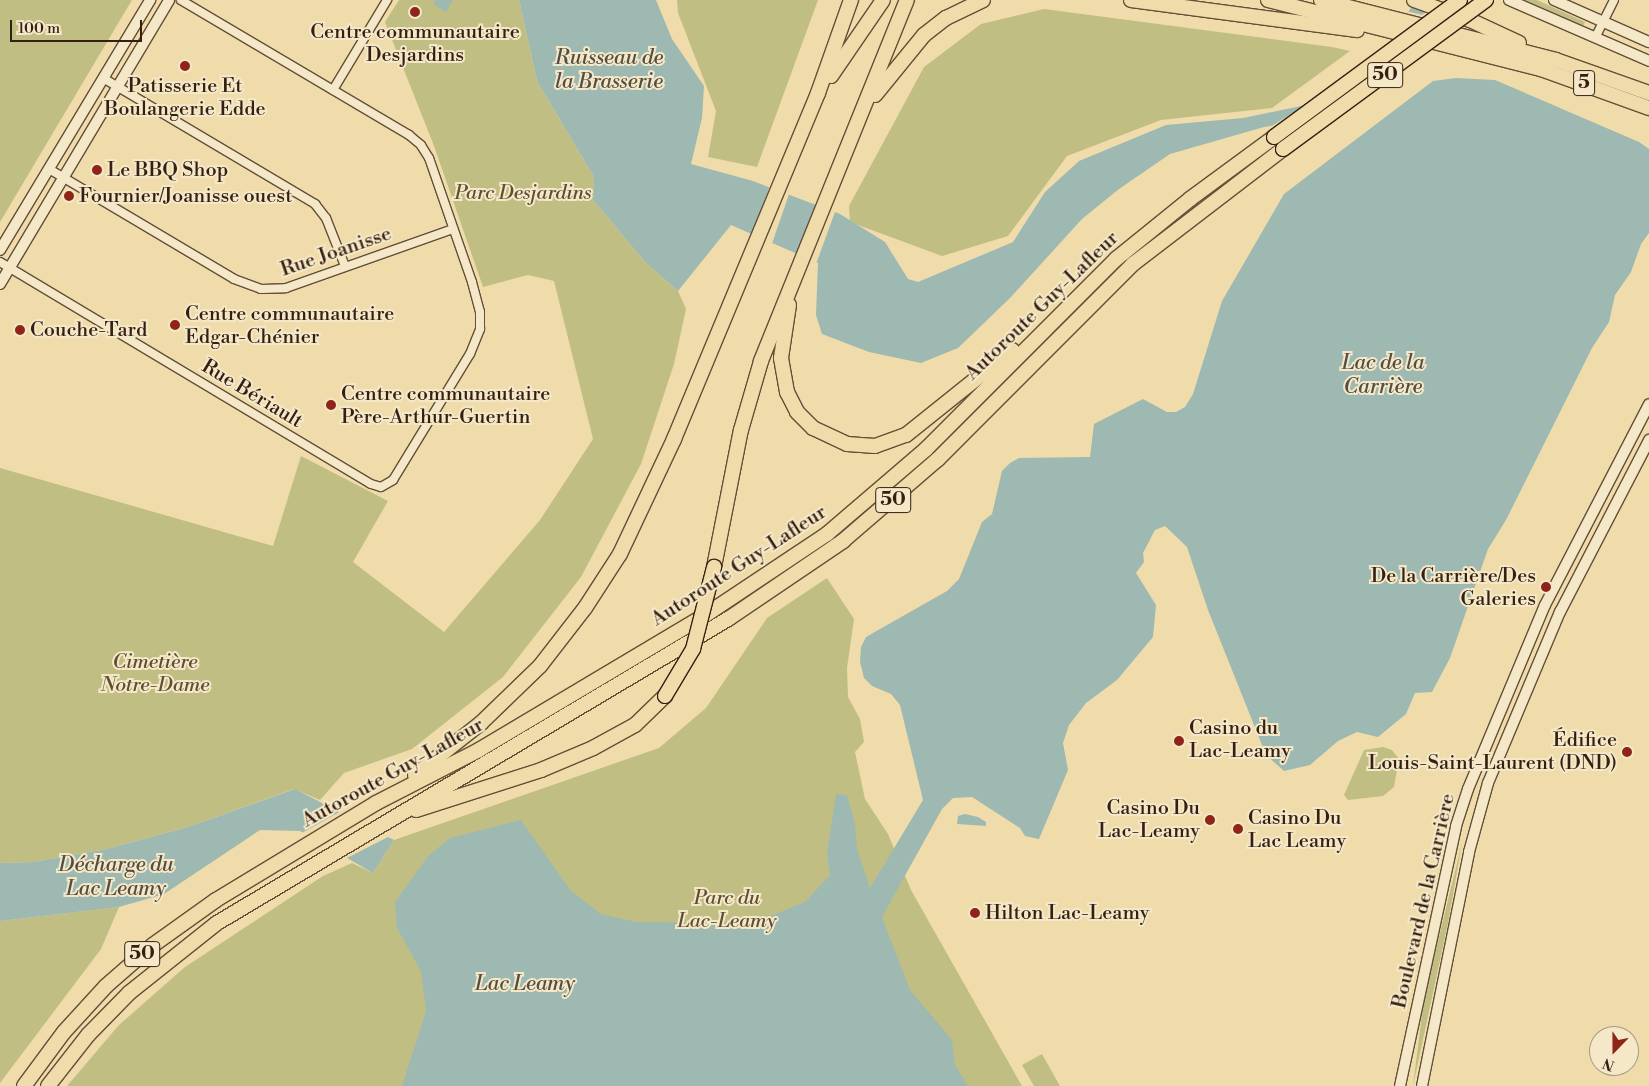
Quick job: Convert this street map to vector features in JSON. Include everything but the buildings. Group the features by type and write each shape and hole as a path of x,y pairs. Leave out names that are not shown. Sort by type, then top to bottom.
{"highway":[{"path":"376,803 454,746 516,691 548,657 597,591 626,543 658,478 785,173 818,93 851,0"},
{"path":"818,93 883,0"},
{"path":"862,112 924,35 946,18 983,0"},
{"path":"1131,0 1308,25 1398,33"},
{"name":"5","path":"1268,0 1560,74 1649,108"},
{"name":"5","path":"1321,0 1556,60 1649,93"},
{"path":"1414,0 1450,13 1556,60"},
{"name":"Autoroute Guy-Lafleur","path":"24,1086 75,1019 130,964 216,900 288,854 376,803 487,745 725,604 812,545 926,449 1068,303 1142,237 1460,0"},
{"name":"Autoroute Guy-Lafleur","path":"48,1086 96,1026 164,962 227,916 311,865 401,815 451,782 748,607 843,541 938,459 1133,264 1283,149 1486,0"},
{"path":"401,815 535,772 587,751 629,729 666,696 693,649 714,567 750,394 793,278 907,2"},
{"path":"793,278 781,353 786,392 797,412 813,428 837,442 859,446 885,444 916,429 1068,303"}],"main road":[{"path":"0,250 150,0"},
{"path":"0,284 169,0"},
{"path":"1509,0 1649,61"},
{"path":"1554,0 1649,42"},
{"name":"Boulevard de la Carrière","path":"1400,1086 1456,826 1468,789 1545,605 1649,404"},
{"name":"Boulevard de la Carrière","path":"1422,1086 1470,845 1491,774 1560,612 1649,440"}],"street":[{"path":"182,0 421,145 429,158 453,229"},
{"path":"332,90 386,0"},
{"path":"1595,38 1614,0"},
{"path":"103,78 315,204 326,218 345,266"},
{"name":"Rue Joanisse","path":"49,169 252,287 269,290 286,288 453,229"},
{"name":"Rue Bériault","path":"0,262 371,484 385,486 393,480 422,435 478,338 480,319 478,302 453,229"}],"green space":[{"path":"0,0 132,0 0,222"},
{"path":"399,0 519,0 537,81 594,177 593,200 646,263 678,291 686,309 674,364 641,464 581,577 503,677 412,749 344,773 320,800 294,789 188,827 107,849 33,862 0,863 0,468 273,546 301,456 388,501 353,562 444,632 540,520 593,439 554,281 528,275 483,287 434,146 385,22"},
{"path":"677,0 818,0 757,167 708,157 716,111 678,13"},
{"path":"1525,0 1537,0 1585,22 1583,26"},
{"path":"1044,9 1332,47 1350,51 1272,108 1161,120 1067,156 1008,236 942,256 850,222 849,206 924,67 981,24"},
{"name":"Parc du Lac-Leamy","path":"827,578 854,619 847,668 848,697 860,719 864,742 855,752 865,799 888,834 911,890 1022,1086 67,1086 119,1025 185,967 323,876 352,863 373,873 394,840 659,748 706,708 767,618"},
{"path":"1383,747 1392,750 1399,759 1394,787 1383,796 1348,800 1344,795 1364,750"},
{"path":"1462,843 1448,923 1413,1086 1424,998"},
{"path":"119,907 101,949 0,1083 0,921"},
{"path":"1042,1054 1060,1086 1034,1086 1022,1065"}],"water":[{"path":"436,0 453,0 446,12 433,4"},
{"name":"Ruisseau de la Brasserie","path":"519,0 656,0 672,39 704,86 702,118 691,164 753,181 840,214 885,242 908,279 918,282 1013,242 1045,192 1079,161 1166,125 1243,118 1306,105 1380,50 1417,0 1434,0 1385,63 1303,121 1264,127 1170,154 1119,189 1082,219 1010,298 958,348 921,363 869,352 822,334 816,315 818,263 731,225 678,291 646,263 593,200 594,177 537,81"},
{"name":"Lac de la Carrière","path":"1456,78 1495,80 1639,142 1649,149 1649,233 1641,244 1631,272 1615,295 1609,322 1592,348 1506,520 1488,549 1450,658 1432,692 1415,693 1406,714 1378,737 1357,732 1338,741 1310,765 1284,771 1266,755 1208,610 1187,547 1165,526 1155,530 1143,553 1144,562 1136,573 1156,605 1153,637 1117,680 1086,703 1069,725 1063,743 1068,770 1039,839 1025,836 1020,828 972,797 953,798 942,809 882,917 910,990 952,1040 955,1065 968,1086 402,1086 426,1011 421,971 397,928 395,902 428,856 450,838 521,820 571,891 601,914 636,922 717,923 773,915 805,902 830,875 827,853 836,794 847,795 855,824 857,849 870,888 923,800 900,705 891,694 872,686 864,678 860,662 861,647 866,637 947,591 959,579 982,522 992,514 1002,471 1010,463 1019,458 1090,457 1094,424 1143,399 1167,412 1176,412 1185,407 1193,394 1222,301 1284,194 1433,81"},
{"name":"Décharge du Lac Leamy","path":"295,789 394,840 373,873 300,831 260,830 164,894 119,907 0,921 0,863 33,862 107,849 188,827"},
{"path":"965,814 978,817 986,822 986,826 957,824 958,816"}],"pier":[{"path":"1436,1 1387,65 1304,123 1269,128 1311,101 1384,44 1382,43 1406,11 1423,15"},
{"path":"770,185 790,192 772,244 752,237"},
{"path":"817,203 836,210 816,263 798,257"},
{"path":"343,810 392,835 343,860 300,834"}],"place":[{"name":"Centre communautaire Desjardins","path":"415,12"},
{"name":"Patisserie Et Boulangerie Edde","path":"185,66"},
{"name":"Le BBQ Shop","path":"97,170"},
{"name":"Fournier/Joanisse ouest","path":"69,196"},
{"name":"Centre communautaire Edgar-Chénier","path":"175,325"},
{"name":"Couche-Tard","path":"20,330"},
{"name":"Centre communautaire Père-Arthur-Guertin","path":"331,405"},
{"name":"De la Carrière/Des Galeries","path":"1546,587"},
{"name":"Casino du Lac-Leamy","path":"1179,741"},
{"name":"Édifice Louis-Saint-Laurent (DND)","path":"1627,752"},
{"name":"Casino Du Lac-Leamy","path":"1210,820"},
{"name":"Casino Du Lac Leamy","path":"1238,829"},
{"name":"Hilton Lac-Leamy","path":"975,913"}],"park label":[{"name":"Parc Desjardins","path":"523,193"},
{"name":"Cimetière Notre-Dame","path":"155,674"}],"water label":[{"name":"Lac Leamy","path":"525,984"}]}
